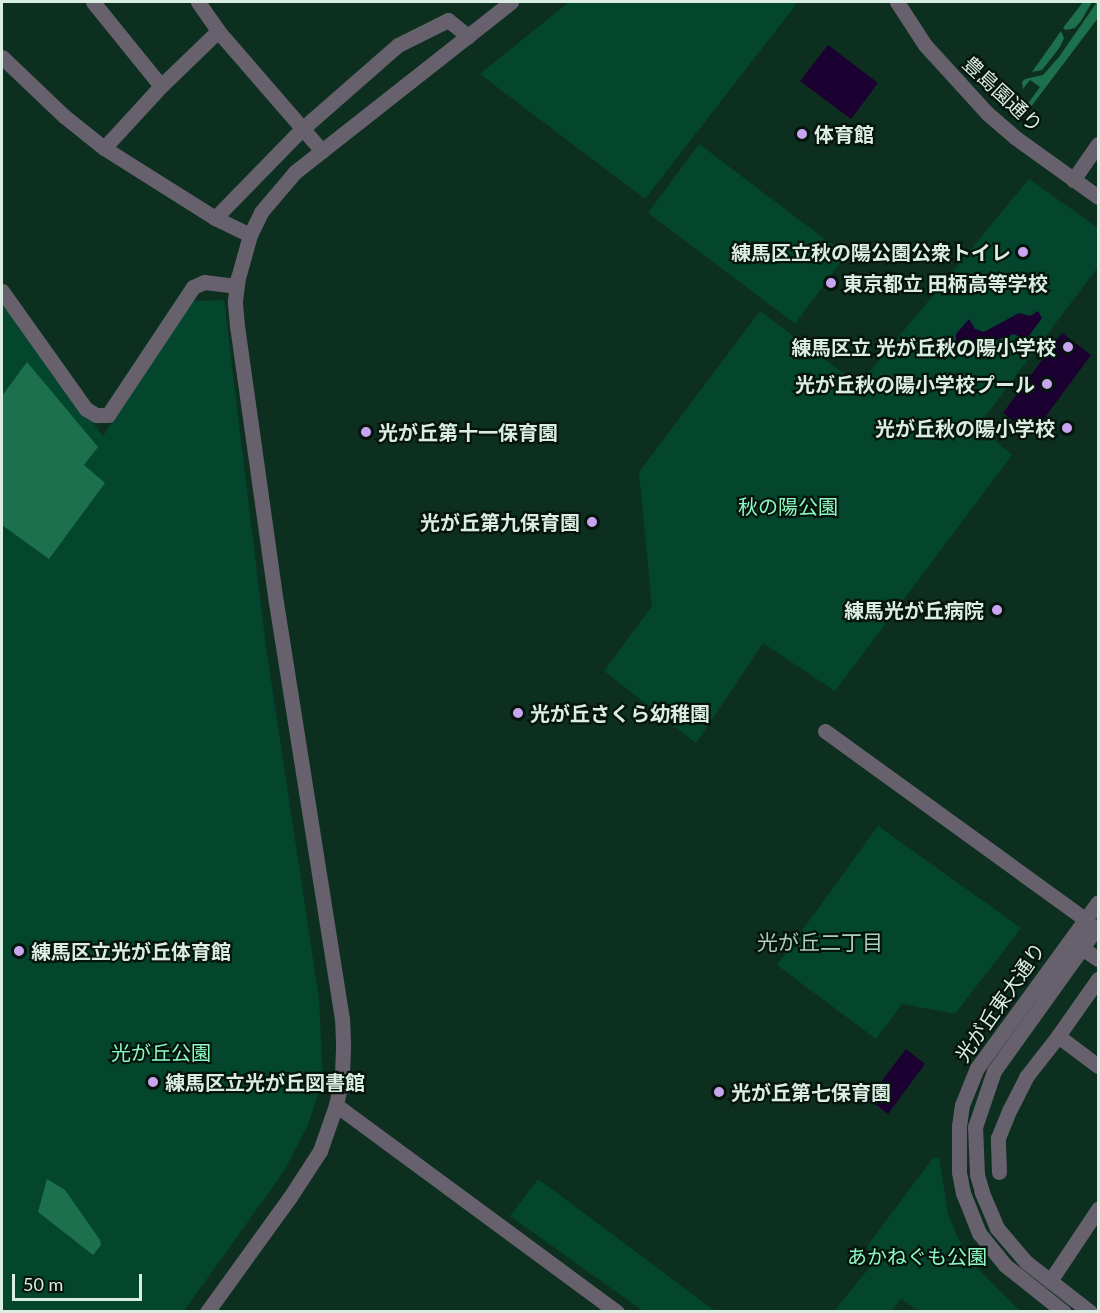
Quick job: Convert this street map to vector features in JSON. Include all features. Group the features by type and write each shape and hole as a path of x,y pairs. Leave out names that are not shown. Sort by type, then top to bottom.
{"street":[{"path":"93,2 161,86"},
{"path":"198,2 218,31 322,151"},
{"name":"豊島園通り","path":"897,2 925,45 962,88 1016,138 1098,197"},
{"path":"207,1311 310,1169 326,1138 342,1076 342,1019 276,603 237,326 236,286 250,235 261,212 276,191 295,172 507,3"},
{"path":"215,218 302,129 398,45 448,20 468,36"},
{"path":"104,148 161,86 218,31"},
{"path":"3,63 104,148 215,218 250,235"},
{"path":"1073,180 1098,144"},
{"path":"2,291 86,409 96,414 108,415 193,287 204,282 236,286"},
{"path":"825,731 1092,922"},
{"name":"光が丘東大通り","path":"1090,1311 1008,1245 997,1228 981,1192 977,1174 975,1127 994,1071 1082,948 1098,902"},
{"name":"光が丘東大通り","path":"1064,1311 1005,1265 979,1233 963,1193 957,1147 962,1105 977,1068 1092,922"},
{"path":"1082,948 1098,959"},
{"path":"999,1172 998,1138 1026,1077 1098,980"},
{"path":"1058,1036 1098,1066"},
{"path":"336,1105 617,1311"},
{"path":"975,1127 998,1138"},
{"path":"1050,1281 1098,1209"}],"green space":[{"path":"569,2 798,2 645,199 480,74"},
{"path":"1083,2 1092,2 1081,21 1075,28 1066,30 1063,28"},
{"path":"1097,2 1098,18 1027,112 1023,110 1040,87 1030,80 1023,89 1022,82 1025,79 1043,75 1059,57"},
{"path":"1061,31 1064,38 1060,47 1042,70 1032,72"},
{"path":"699,144 846,255 795,324 648,213"},
{"name":"秋の陽公園","path":"1029,179 1098,228 1098,267 978,426 1012,455 835,691 763,643 696,743 604,671 652,606 639,472 760,311 859,385"},
{"name":"光が丘公園","path":"224,300 266,647 319,999 323,1080 307,1127 284,1171 184,1311 2,1311 2,301 103,436 192,301"},
{"path":"27,362 98,447 84,465 105,483 49,559 2,525 2,396"},
{"path":"878,826 1021,928 955,1014 902,1004 876,1039 777,965"},
{"name":"あかねぐも公園","path":"939,1157 948,1214 958,1238 975,1266 1020,1311 919,1311 901,1299 891,1311 834,1311 870,1267 868,1245 933,1158"},
{"path":"47,1179 65,1190 100,1240 101,1245 93,1255 38,1212"},
{"path":"538,1179 715,1311 643,1311 510,1216"}],"shaded area":[{"path":"828,45 878,83 851,119 800,81"},
{"path":"1038,311 1042,318 1028,337 1024,339 1014,334 988,343 987,348 992,352 976,357 956,343 956,334 969,319 975,329 984,332 1019,313 1030,316"},
{"name":"光が丘秋の陽小学校プール","path":"1062,333 1091,355 1032,435 1003,413"},
{"path":"906,1049 925,1064 888,1114 868,1099"}],"place":[{"name":"体育館","path":"802,134"},
{"name":"練馬区立秋の陽公園公衆トイレ","path":"1023,252"},
{"name":"東京都立 田柄高等学校","path":"831,283"},
{"name":"練馬区立 光が丘秋の陽小学校","path":"1068,347"},
{"name":"光が丘秋の陽小学校プール","path":"1047,384"},
{"name":"光が丘秋の陽小学校","path":"1067,428"},
{"name":"光が丘第十一保育園","path":"366,432"},
{"name":"光が丘第九保育園","path":"592,522"},
{"name":"練馬光が丘病院","path":"997,610"},
{"name":"光が丘さくら幼稚園","path":"518,713"},
{"name":"練馬区立光が丘体育館","path":"19,951"},
{"name":"練馬区立光が丘図書館","path":"153,1082"},
{"name":"光が丘第七保育園","path":"719,1092"}],"district":[{"name":"光が丘二丁目","path":"820,942"}]}
